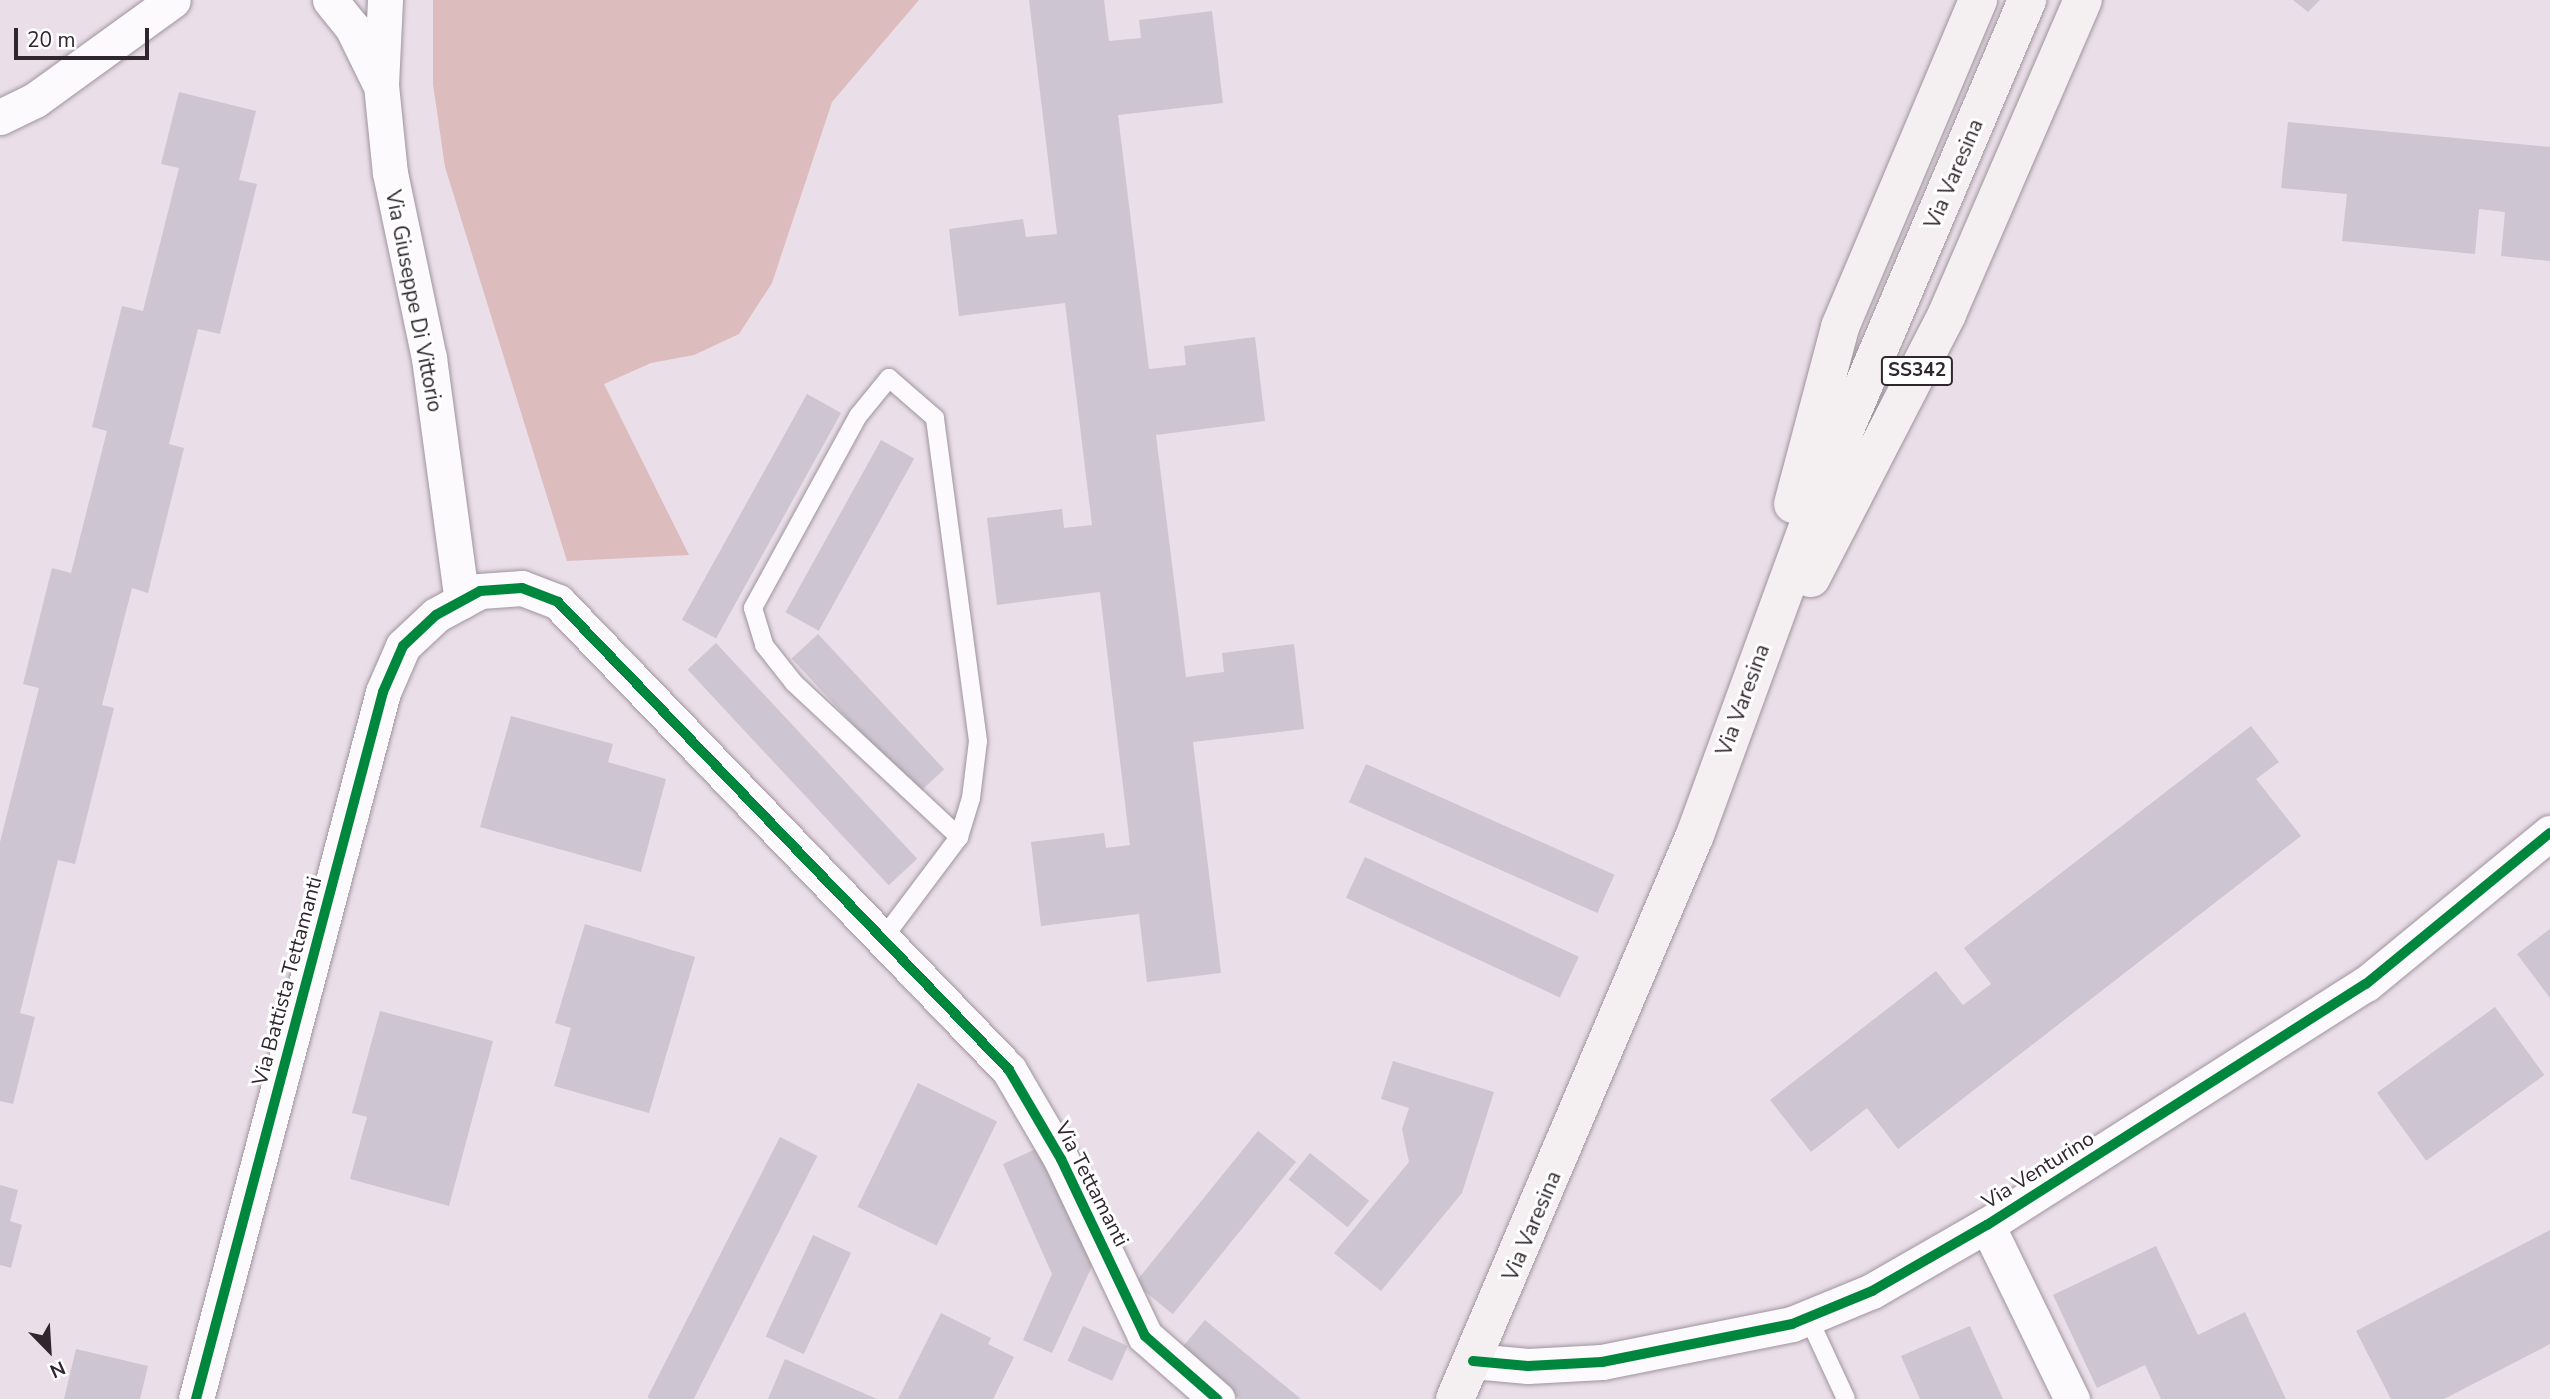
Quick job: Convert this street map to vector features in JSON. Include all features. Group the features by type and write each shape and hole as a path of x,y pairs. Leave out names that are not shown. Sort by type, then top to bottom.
{"main road":[{"path":"1731,733 1840,327 1978,0"},
{"name":"Via Varesina","path":"1455,1399 1695,835 1837,448 2027,0"},
{"name":"SS342","path":"1731,733 1947,314 2083,0"}],"street":[{"path":"0,117 35,100 173,0"},
{"path":"330,0 352,27 381,85"},
{"name":"Via Giuseppe Di Vittorio","path":"385,0 381,85 390,173 429,358 461,601"},
{"name":"Via Battista Tettamanti","path":"196,1399 383,692 404,646 436,615 480,591 522,588 558,602 881,941"},
{"name":"Via Venturino","path":"1473,1361 1528,1366 1602,1362 1808,1317 1872,1291 1987,1225 2366,984 2550,833"},
{"name":"Via Tettamanti","path":"881,941 1009,1070 1061,1159 1146,1336 1217,1399"},
{"path":"1987,1225 2072,1399"}],"lane":[{"path":"881,941 959,837 971,798 978,741 935,418 889,378 858,416 753,608 764,645 794,683 959,837"},
{"path":"1808,1317 1846,1399"}],"shaded area":[{"path":"433,0 919,0 832,102 772,283 739,334 694,355 651,363 604,384 689,555 567,561 445,167 433,84"}],"building":[{"path":"1029,0 1104,0 1109,41 1141,38 1139,20 1212,11 1223,103 1118,115 1149,369 1186,365 1184,346 1255,337 1265,421 1156,435 1186,677 1224,672 1222,653 1294,644 1304,729 1193,742 1221,973 1147,982 1139,914 1041,926 1031,842 1104,833 1106,848 1130,845 1100,592 997,605 987,518 1062,509 1064,528 1092,525 1065,303 959,316 949,229 1023,219 1026,237 1057,234"},
{"path":"2293,0 2320,0 2308,12"},
{"path":"179,92 256,111 239,180 257,184 220,334 198,329 169,444 184,448 148,593 132,588 102,705 114,708 75,864 58,860 20,1013 35,1017 13,1104 0,1101 0,842 39,688 23,684 52,568 71,573 107,431 92,427 122,306 143,311 179,168 161,164"},
{"path":"2288,122 2550,147 2550,261 2501,256 2505,212 2479,209 2475,254 2342,241 2347,194 2281,188"},
{"path":"807,394 841,413 716,639 682,620"},
{"path":"881,440 914,458 819,631 785,612"},
{"path":"818,634 944,769 918,794 792,659"},
{"path":"716,643 917,859 889,885 687,670"},
{"path":"511,716 613,744 608,762 666,779 641,872 480,827"},
{"path":"2251,726 2279,762 2256,779 2301,836 1898,1149 1867,1108 1811,1152 1770,1100 1936,971 1963,1005 1991,984 1964,948"},
{"path":"1366,764 1614,875 1597,913 1349,802"},
{"path":"1365,857 1579,957 1560,998 1346,898"},
{"path":"585,924 695,957 649,1113 554,1086 571,1028 555,1023"},
{"path":"2550,929 2550,998 2517,954"},
{"path":"2495,1007 2544,1075 2426,1161 2377,1093"},
{"path":"380,1011 493,1041 449,1206 350,1179 367,1117 352,1113"},
{"path":"1393,1061 1494,1092 1462,1193 1381,1291 1334,1253 1409,1162 1402,1129 1409,1108 1381,1099"},
{"path":"918,1083 997,1122 937,1246 858,1207"},
{"path":"1258,1131 1296,1162 1173,1314 1135,1283"},
{"path":"780,1137 817,1156 694,1399 647,1397"},
{"path":"1040,1147 1093,1264 1052,1353 1023,1340 1052,1274 1003,1164"},
{"path":"1310,1153 1369,1201 1348,1227 1289,1179"},
{"path":"0,1185 18,1190 10,1221 22,1225 11,1268 0,1265"},
{"path":"2550,1230 2550,1344 2444,1399 2391,1399 2356,1331"},
{"path":"813,1235 851,1253 804,1354 766,1337"},
{"path":"2156,1246 2198,1335 2245,1312 2286,1399 2161,1399 2145,1365 2097,1388 2053,1295"},
{"path":"941,1313 991,1338 988,1344 1014,1357 993,1399 898,1399"},
{"path":"1205,1320 1301,1399 1240,1399 1180,1350"},
{"path":"1083,1326 1128,1346 1112,1381 1068,1361"},
{"path":"1970,1326 2003,1399 1920,1399 1901,1356"},
{"path":"76,1349 148,1366 140,1399 64,1399"},
{"path":"785,1359 877,1399 768,1399"}],"cycle path":[{"path":"196,1399 383,692 403,646 436,615 480,591 522,588 558,602 1009,1070 1061,1159 1145,1336 1217,1399"},
{"path":"1473,1361 1528,1366 1602,1362 1792,1324 1872,1291 1987,1225 2366,984 2550,833"}]}
